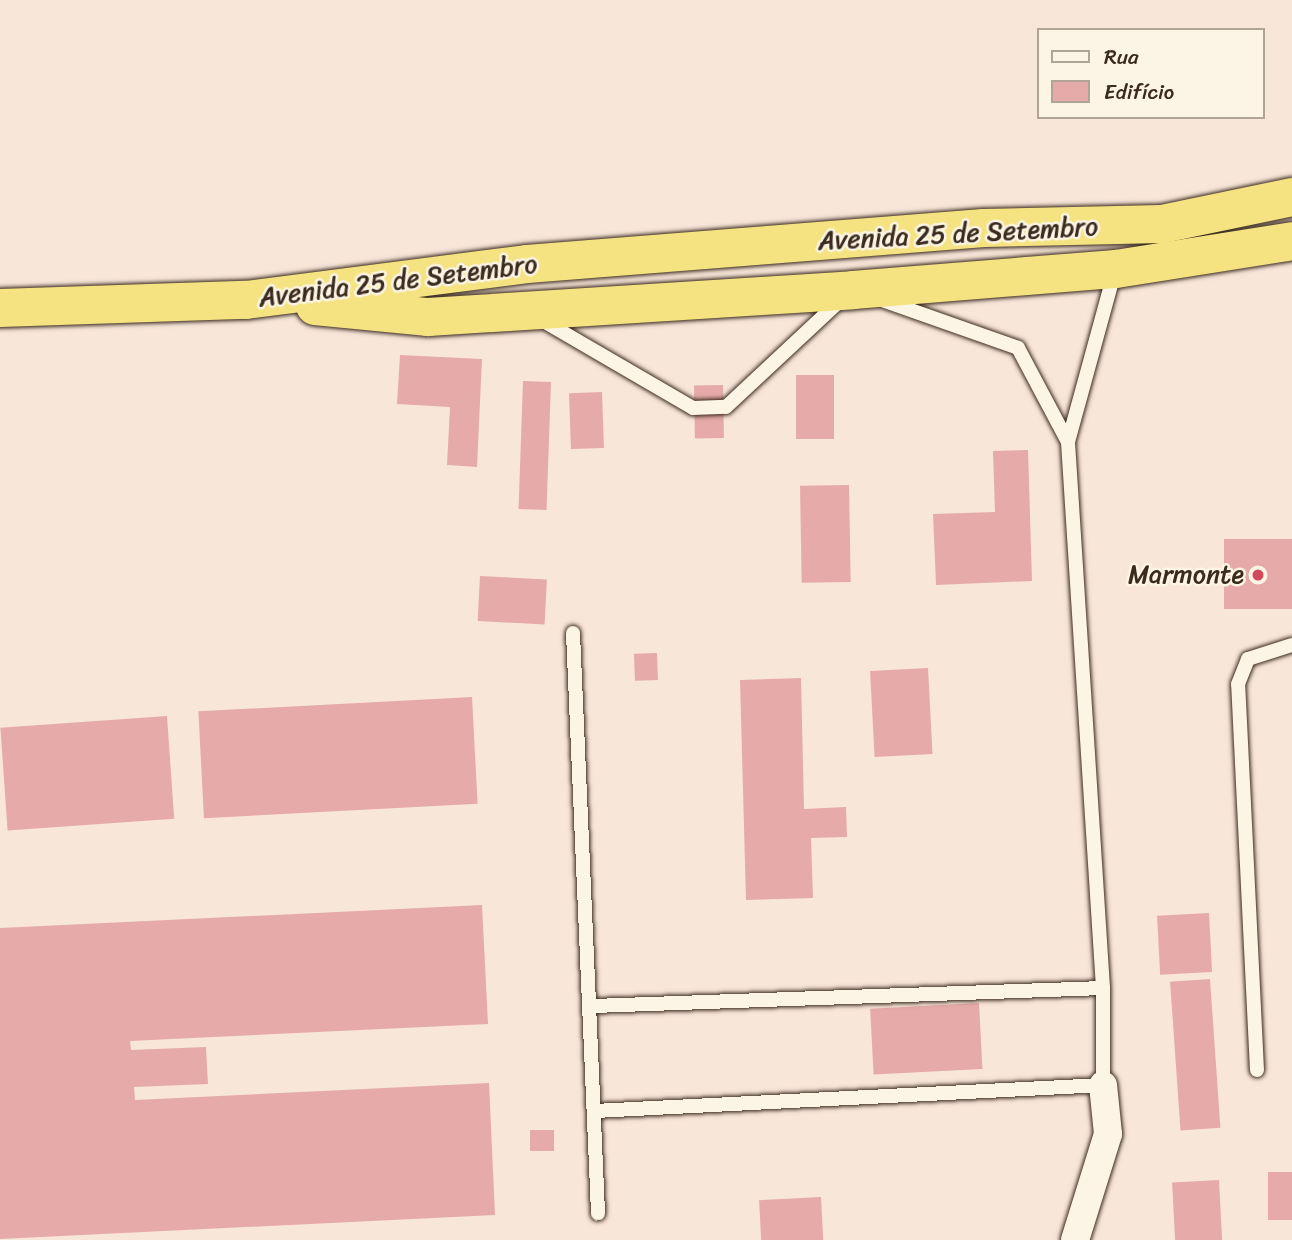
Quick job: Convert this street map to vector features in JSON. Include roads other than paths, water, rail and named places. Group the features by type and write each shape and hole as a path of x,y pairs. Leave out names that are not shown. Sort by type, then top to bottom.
{"highway":[{"name":"Avenida 25 de Setembro","path":"246,300 527,264 984,228 1162,224 1292,197"},
{"name":"Avenida 25 de Setembro","path":"246,300 428,317 853,290 1116,269 1292,241"},
{"path":"0,308 246,300"}],"street":[{"path":"1075,1240 1108,1133 1103,1085"}],"lane":[{"path":"595,1111 1103,1085 1103,988 1068,442 1116,269"},
{"path":"525,311 693,408 726,407 853,290 1018,348 1068,442"},
{"path":"573,633 593,1006 598,1213"},
{"path":"1257,1070 1238,684 1248,659 1292,645"},
{"path":"593,1006 1103,988"}],"place":[{"name":"Marmonte","path":"1258,575"}]}
